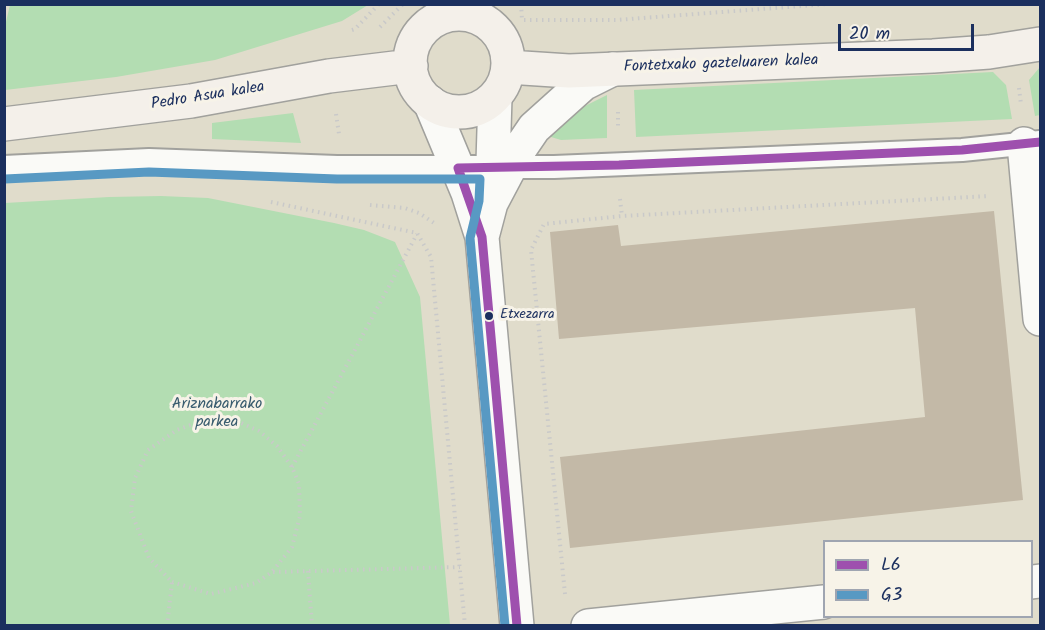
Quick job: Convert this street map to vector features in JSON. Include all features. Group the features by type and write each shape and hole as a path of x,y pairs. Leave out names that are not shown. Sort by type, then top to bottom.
{"main road":[{"path":"460,9 490,24 501,36 507,51 508,67 504,84 495,97 484,106 470,111 456,112 442,109 420,92 413,80 411,66 412,50 419,35 430,23 460,9"},
{"name":"Fontetxako gazteluaren kalea","path":"508,67 568,71 933,56 989,52 1041,44"},
{"name":"Pedro Asua kalea","path":"4,124 191,101 329,76 411,66"}],"street":[{"path":"502,167 519,150 534,128 583,84 615,69"},
{"path":"482,237 502,167 495,97"},
{"path":"430,102 468,193 482,237 517,626"},
{"path":"1033,143 1029,193 1041,320"},
{"path":"588,626 823,602"}],"lane":[{"path":"4,167 149,160 337,168 619,165 962,150 1033,143"}],"path":[{"path":"377,30 403,4"},
{"path":"521,4 522,20 616,20 828,4"},
{"path":"616,20 615,69 622,216"},
{"path":"329,76 339,132 335,202 405,208 429,218 437,226"},
{"path":"566,602 531,250 544,224 622,216 1029,193"},
{"path":"292,467 417,233 431,257 465,626"},
{"path":"208,419 239,422 259,431 277,446 292,467 299,484 300,516 292,547 272,572 256,583 211,594 172,582 149,558 131,511 135,478 148,450 177,430 208,419"},
{"path":"272,572 460,567"},
{"path":"308,571 312,626"},
{"path":"168,626 172,582"}],"green space":[{"path":"10,4 368,5 342,21 215,60 116,77 5,90 5,26"},
{"path":"1040,67 1040,115 1035,116 1029,80"},
{"path":"993,72 1006,85 1012,119 636,137 634,90"},
{"path":"607,95 607,138 561,140 551,137 550,133 573,112"},
{"path":"293,113 301,143 212,139 212,123"},
{"name":"Ariznabarrako parkea","path":"161,196 208,198 364,230 395,242 420,297 450,625 5,625 5,203"}],"building":[{"path":"994,211 1023,500 570,548 560,457 925,417 915,308 559,339 550,232 618,225 621,246"}],"transit line":[{"name":"L6","path":"517,626 482,237 458,168 619,165 962,150 1040,142"},
{"name":"G3","path":"5,179 149,172 337,179 480,179 479,201 470,238 505,626"}],"place":[{"name":"Etxezarra","path":"489,316"}]}
